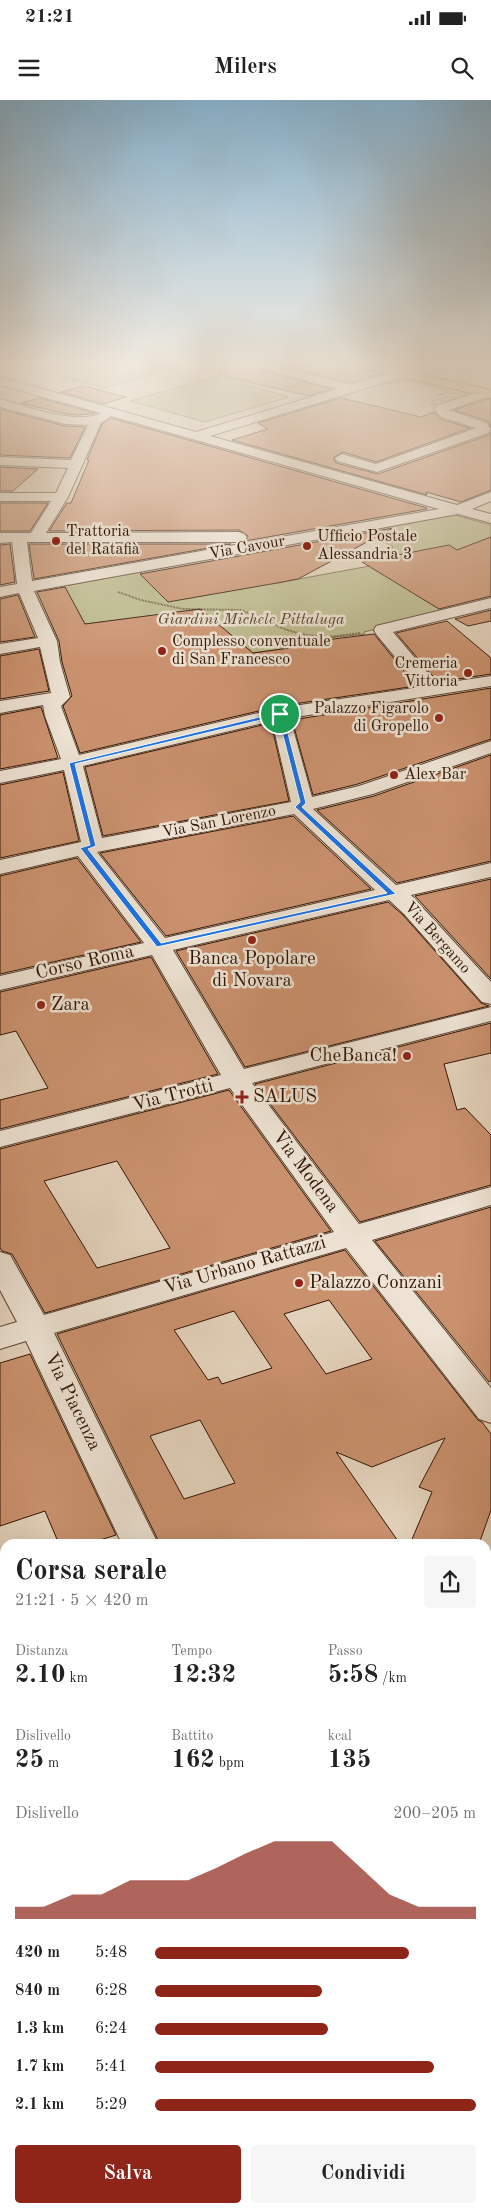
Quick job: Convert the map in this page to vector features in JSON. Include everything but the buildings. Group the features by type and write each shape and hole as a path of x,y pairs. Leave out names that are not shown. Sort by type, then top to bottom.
{"street":[{"path":"36,537 61,497 77,465"},
{"path":"297,465 491,519"},
{"path":"308,468 318,465"},
{"path":"365,465 377,468 387,465"},
{"name":"Via Cavour","path":"0,592 457,510 491,496"},
{"path":"0,497 61,497"},
{"path":"0,538 305,538"},
{"path":"19,538 25,588 58,661 61,697"},
{"path":"431,689 382,630 491,603"},
{"path":"0,649 48,641"},
{"path":"0,777 72,763 280,714 491,681"},
{"path":"0,708 61,697"},
{"path":"61,697 52,705 72,763 88,847"},
{"path":"280,714 303,803 298,807"},
{"name":"Via San Lorenzo","path":"0,867 88,847 298,807 366,790 491,747"},
{"name":"Via Bergamo","path":"298,807 392,894 399,896 491,997"},
{"name":"Via Modena","path":"88,847 159,946 237,1080 352,1235 491,1411"},
{"name":"Corso Roma","path":"0,983 491,870"},
{"name":"Via Trotti","path":"0,1139 491,1014"},
{"name":"Via Urbano Rattazzi","path":"0,1338 491,1196"},
{"name":"Via Piacenza","path":"0,1262 35,1328 138,1539"}],"path":[{"path":"84,577 140,600 180,609 241,610 287,630 306,635 334,637 382,630"}],"green space":[{"name":"Giardini Michele Pittaluga","path":"455,515 491,525 491,537 457,550 449,545 491,582 491,600 483,602 434,574 396,582 444,612 364,632 365,634 300,641 304,646 193,661 212,619 202,610 85,624 64,586 140,572 153,580 277,583 408,559 389,548 393,547 360,532"}],"place":[{"name":"Trattoria del Ratafià","path":"56,541"},
{"name":"Ufficio Postale Alessandria 3","path":"307,546"},
{"name":"Complesso conventuale di San Francesco","path":"162,651"},
{"name":"Cremeria Vittoria","path":"468,673"},
{"name":"Palazzo Figarolo di Gropello","path":"439,718"},
{"name":"Alex Bar","path":"394,775"},
{"name":"Banca Popolare di Novara","path":"252,940"},
{"name":"Zara","path":"41,1005"},
{"name":"CheBanca!","path":"407,1056"},
{"name":"SALUS","path":"242,1097"},
{"name":"Palazzo Conzani","path":"299,1283"}],"route":[{"path":"280,714 302,796 303,803 298,807 392,894 159,946 84,848 93,846 72,763 280,714"}]}
